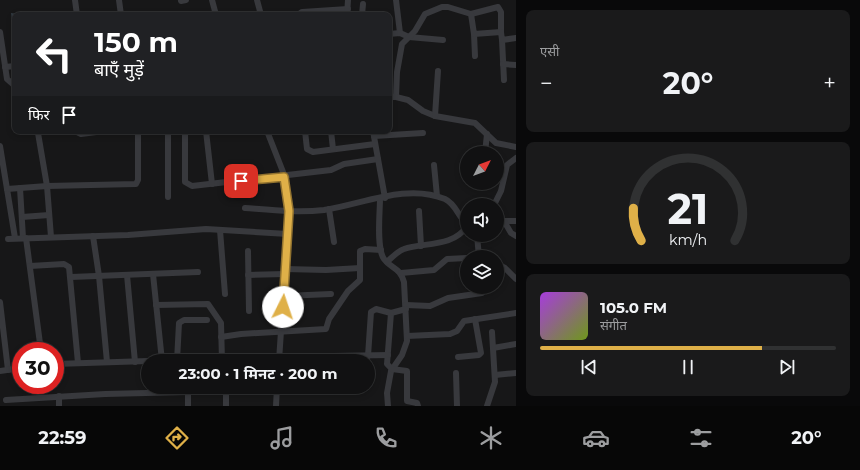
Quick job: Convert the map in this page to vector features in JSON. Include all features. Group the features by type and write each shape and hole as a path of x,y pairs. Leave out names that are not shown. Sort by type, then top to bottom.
{"street":[{"path":"75,0 77,12"},
{"path":"118,0 120,12"},
{"path":"212,0 215,12"},
{"path":"257,0 259,12"},
{"path":"302,12 348,12 348,0"},
{"path":"396,0 400,33"},
{"path":"362,12 363,4"},
{"path":"396,97 397,72 401,48 404,40 415,32 421,18 430,11 448,7 471,14 498,7 501,12 504,80"},
{"path":"471,14 475,56"},
{"path":"0,32 7,78 12,83"},
{"path":"474,34 501,32"},
{"path":"392,34 400,33 409,37 443,40"},
{"path":"502,40 516,38"},
{"path":"503,64 516,64"},
{"path":"6,68 12,67"},
{"path":"435,116 438,71"},
{"path":"392,97 408,100 423,111 435,116 474,123 500,145 516,147"},
{"path":"392,134 423,133"},
{"path":"38,134 47,186 51,237"},
{"path":"7,189 47,186 136,184 138,180 138,134"},
{"path":"168,134 168,197"},
{"path":"185,134 186,182 192,186 284,177 331,170 344,164 378,159"},
{"path":"206,134 212,184"},
{"path":"268,134 284,177 289,211 279,354"},
{"path":"305,134 306,146 310,152 375,144"},
{"path":"330,134 333,150"},
{"path":"373,134 378,159 382,198 380,250 387,262 401,273 404,282 406,307 406,347 392,369 388,394 388,406"},
{"path":"486,146 487,134"},
{"path":"0,146 7,189 11,238 93,236 195,230 288,234"},
{"path":"497,198 507,165 516,158"},
{"path":"434,165 437,196"},
{"path":"20,188 24,238 30,266 40,342"},
{"path":"244,208 289,211 329,209 412,193 437,196 451,203 460,215"},
{"path":"329,209 334,242"},
{"path":"419,211 421,246"},
{"path":"22,217 49,215"},
{"path":"504,221 516,221"},
{"path":"504,221 511,233 516,236"},
{"path":"220,230 225,294"},
{"path":"387,262 402,249 442,243 460,234"},
{"path":"93,236 99,276 107,362"},
{"path":"221,337 241,334 326,329 330,316 348,291 360,280 360,251 365,249 380,250"},
{"path":"248,251 249,311"},
{"path":"401,273 434,270 447,259 460,258"},
{"path":"30,266 67,264 70,270 78,363"},
{"path":"248,275 360,268"},
{"path":"504,268 516,279"},
{"path":"71,277 198,272"},
{"path":"153,274 161,354"},
{"path":"127,275 135,362"},
{"path":"284,296 331,294"},
{"path":"368,354 371,312 376,309 391,313 406,307 430,306 448,298 475,294"},
{"path":"0,302 8,370"},
{"path":"156,305 208,304 220,320 222,354"},
{"path":"391,313 387,364 392,369 407,371 407,401 417,403 418,406"},
{"path":"407,336 450,334 457,331 464,321 516,313"},
{"path":"458,357 481,354 475,319"},
{"path":"177,354 179,323 184,320 207,320"},
{"path":"487,406 493,391 495,375 492,332"},
{"path":"493,348 516,344"},
{"path":"375,356 388,355"},
{"path":"64,364 141,362"},
{"path":"0,371 12,369"},
{"path":"456,373 457,406"},
{"path":"495,375 516,373"},
{"path":"6,400 141,392"},
{"path":"188,394 188,406"},
{"path":"226,394 226,406"},
{"path":"276,406 277,394"},
{"path":"59,396 59,406"}],"route":[{"path":"241,181 284,177 288,192 289,211 283,307"}]}
